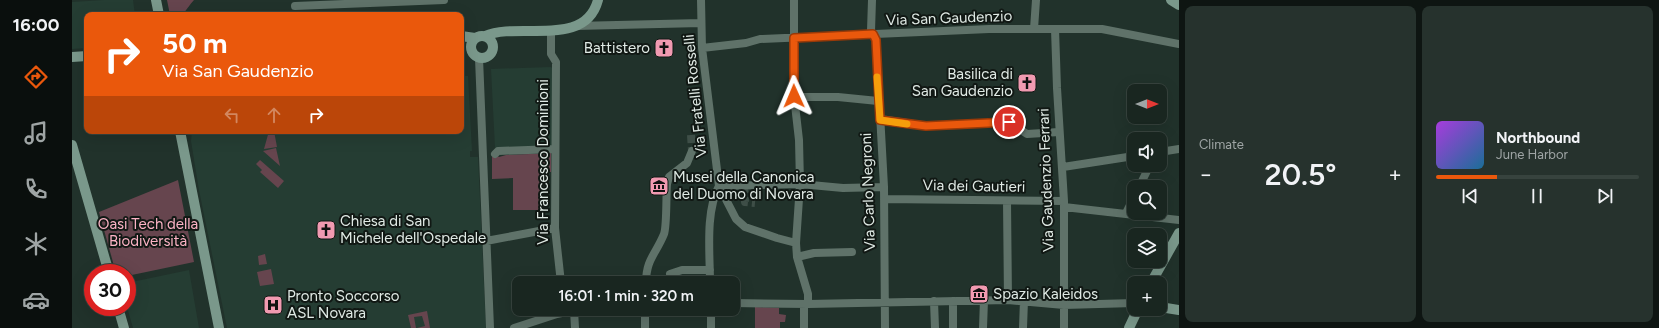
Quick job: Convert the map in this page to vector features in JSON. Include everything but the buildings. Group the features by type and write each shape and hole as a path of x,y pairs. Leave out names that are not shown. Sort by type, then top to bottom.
{"street":[{"path":"156,0 158,12"},
{"path":"575,26 586,21 591,16 598,0"},
{"name":"Via Fratelli Rosselli","path":"701,0 702,48 720,186 714,196 710,232 710,276"},
{"path":"794,0 794,97 799,140 800,184 796,243 797,257 808,294 804,328"},
{"name":"Via Carlo Negroni","path":"872,0 871,31 876,40 878,101 884,187 885,328"},
{"path":"1034,29 1036,0"},
{"path":"1171,0 1179,6"},
{"path":"295,6 447,1"},
{"path":"471,50 471,44 480,37 497,32 551,30 575,26 701,23"},
{"name":"Via San Gaudenzio","path":"702,48 746,43 760,39 989,29 1102,29 1179,44"},
{"name":"Via Gaudenzio Ferrari","path":"1055,29 1058,124 1063,167 1064,328"},
{"name":"Via Francesco Dominioni","path":"551,30 551,54 556,62 555,228 560,276"},
{"path":"493,43 502,37 506,31"},
{"path":"464,36 488,37 493,43 493,49 485,58 479,58 471,50 464,47"},
{"path":"72,57 84,56"},
{"path":"479,58 490,328"},
{"path":"794,97 838,97 878,101"},
{"path":"880,120 926,126 1009,122 1027,134 1059,132"},
{"path":"181,134 218,328"},
{"path":"72,145 106,264"},
{"path":"496,151 555,149"},
{"path":"1167,151 1179,149"},
{"path":"646,276 646,271 654,250 665,233 667,184 669,177 687,163 692,151"},
{"path":"1063,167 1127,157"},
{"path":"796,243 745,227 736,219 720,186 800,184 843,188 884,187"},
{"name":"Via dei Gautieri","path":"884,199 1007,201 1064,204 1179,220"},
{"path":"1007,201 1008,298"},
{"path":"486,241 555,228"},
{"path":"1155,276 1179,233"},
{"path":"797,257 814,253 852,252"},
{"path":"670,274 682,270 710,270"},
{"path":"740,303 806,304 953,301 1008,298 1064,305 1127,303"},
{"path":"983,328 984,300"},
{"path":"1023,328 1024,300"},
{"path":"934,301 935,328"},
{"path":"953,301 953,328"},
{"path":"1167,308 1179,310"},
{"path":"121,316 124,328"},
{"path":"514,328 549,316"},
{"path":"575,328 576,316"},
{"path":"644,316 644,328"},
{"path":"711,316 711,328"},
{"path":"1133,326 1136,316"}],"shaded area":[{"path":"133,0 135,12 84,12 84,48 72,49 72,2"},
{"path":"551,67 553,69 553,146 495,148 491,69"},
{"path":"464,76 468,76 472,151 470,151 470,157 478,157 486,328 227,328 199,190 191,141 192,134 464,134"},
{"path":"189,270 199,328 133,328 130,316 136,316 136,281"}],"green space":[{"path":"167,0 194,0 185,12 169,12"},
{"path":"268,134 275,134 277,147 264,149"},
{"path":"276,148 280,166 263,151"},
{"path":"551,153 551,172 540,172 540,210 513,210 513,178 492,179 492,157 496,155 499,157 506,155"},
{"path":"260,160 284,181 278,188 260,172 262,170 256,164"},
{"name":"Oasi Tech della Biodiversità","path":"178,180 194,262 136,274 136,264 113,264 99,212"},
{"path":"265,254 267,264 259,265 258,256"},
{"path":"271,269 274,284 260,286 257,272"},
{"path":"755,307 779,308 779,314 786,315 785,322 780,322 780,328 755,328"},
{"path":"427,311 430,328 417,328 425,326 422,316 414,317 416,328 411,328 408,315"}],"tunnel":[{"path":"691,135 692,151"},
{"path":"744,185 745,202 755,203"}],"slow traffic":[{"path":"877,77 880,120 907,124"}],"place":[{"name":"Battistero","path":"664,48"},
{"name":"Basilica di San Gaudenzio","path":"1027,83"},
{"name":"Musei della Canonica del Duomo di Novara","path":"659,186"},
{"name":"Chiesa di San Michele dell'Ospedale","path":"326,230"},
{"name":"Spazio Kaleidos","path":"979,294"},
{"name":"Pronto Soccorso ASL Novara","path":"273,305"}],"route":[{"path":"794,96 794,38 873,34 876,40 880,120 926,126 1009,122"}]}
